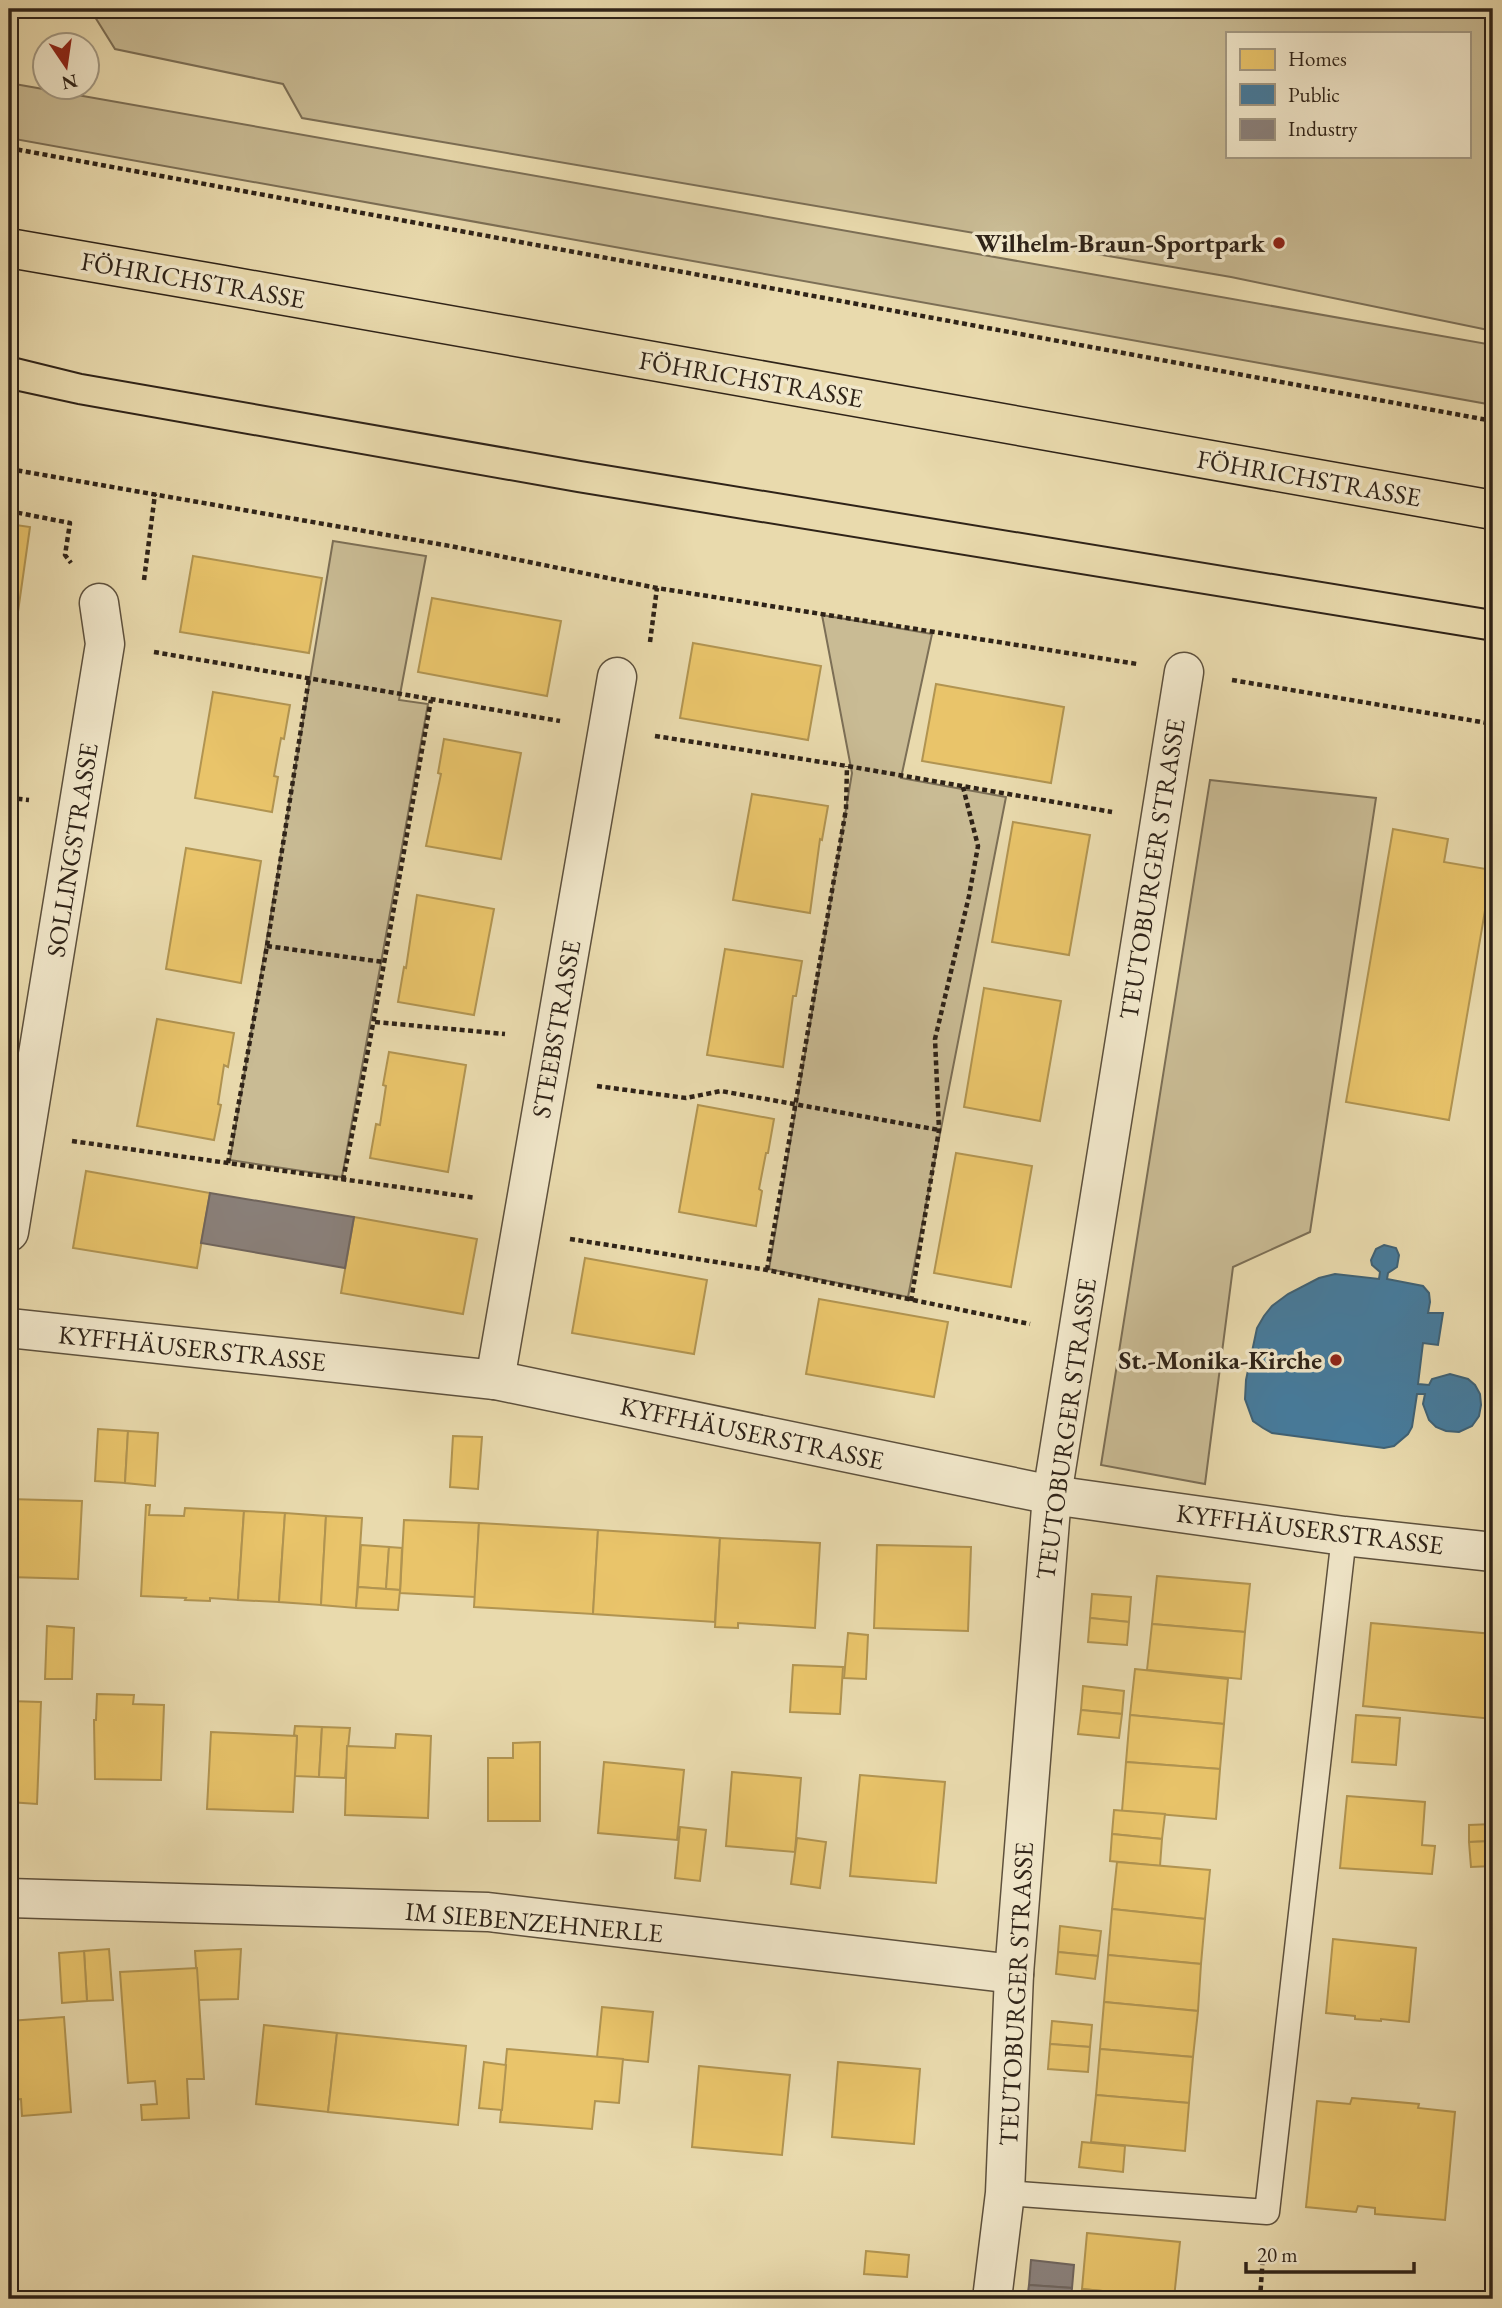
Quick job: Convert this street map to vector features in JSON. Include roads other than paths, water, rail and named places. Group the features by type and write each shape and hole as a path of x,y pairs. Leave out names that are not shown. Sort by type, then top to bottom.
{"main road":[{"name":"FÖHRICHSTRASSE","path":"9,248 1493,510"}],"street":[{"name":"SOLLINGSTRASSE","path":"9,1232 105,643 99,603"},
{"name":"TEUTOBURGER STRASSE","path":"992,2299 1005,2193 1014,1974 1052,1495 1184,672"},
{"name":"STEEBSTRASSE","path":"495,1380 617,677"},
{"name":"KYFFHÄUSERSTRASSE","path":"9,1328 495,1380 1052,1495 1344,1536 1493,1552"},
{"name":"IM SIEBENZEHNERLE","path":"9,1898 488,1912 1014,1974"}],"lane":[{"path":"1005,2193 1267,2212 1344,1536"}],"tram line":[{"path":"9,356 82,374 581,461 1493,610"},
{"path":"9,389 78,404 577,492 1493,641"}],"place":[{"name":"Wilhelm-Braun-Sportpark","path":"1279,243"},
{"name":"St.-Monika-Kirche","path":"1336,1360"}]}
